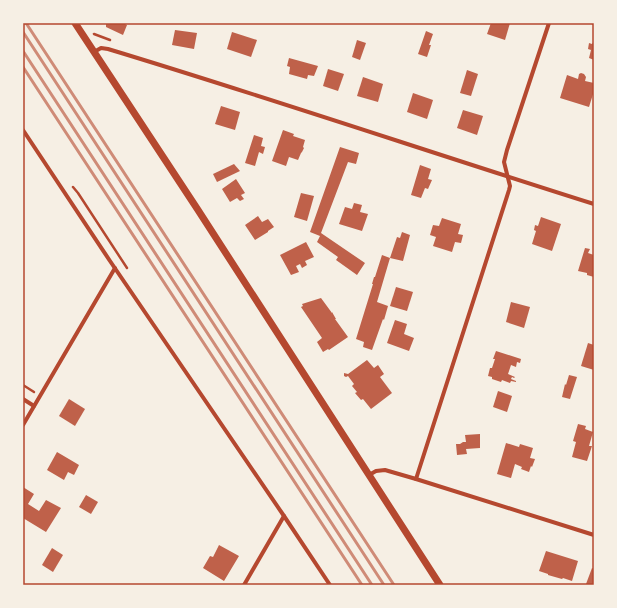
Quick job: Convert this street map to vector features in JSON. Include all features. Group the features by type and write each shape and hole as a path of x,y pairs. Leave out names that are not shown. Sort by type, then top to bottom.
{"street":[{"path":"75,23 440,585"},
{"path":"416,479 509,190 510,186 504,162 549,23"},
{"path":"94,52 101,48 108,49 594,204"},
{"path":"23,130 330,585"},
{"path":"23,425 115,268"},
{"path":"23,399 34,406"},
{"path":"369,475 376,471 385,470 594,535"},
{"path":"244,585 284,516"}],"path":[{"path":"23,385 34,392"}],"building":[{"path":"106,23 123,23 127,25 123,35 106,27"},
{"path":"491,23 510,23 505,40 487,34"},
{"path":"175,30 197,33 194,49 172,45"},
{"path":"426,31 433,34 427,57 418,54"},
{"path":"232,32 257,40 251,57 227,49"},
{"path":"357,40 366,43 360,60 352,57"},
{"path":"594,41 594,60 589,58 591,50 588,49 589,43 592,44"},
{"path":"289,58 318,66 314,76 308,75 307,79 289,74 290,67 287,66"},
{"path":"328,69 344,74 338,91 323,86"},
{"path":"467,70 478,74 471,96 460,93"},
{"path":"581,73 586,77 585,81 594,83 594,91 589,107 560,98 567,75 578,79 579,74"},
{"path":"363,77 383,84 378,102 357,96"},
{"path":"413,93 433,100 427,119 407,112"},
{"path":"221,106 240,112 235,130 215,124"},
{"path":"463,110 483,116 477,135 457,128"},
{"path":"283,130 294,134 293,136 305,140 304,148 298,160 289,157 286,166 272,161"},
{"path":"254,135 263,138 261,146 265,147 263,154 259,152 255,166 245,163"},
{"path":"340,147 359,153 356,164 348,162 321,233 365,263 357,275 336,260 338,257 317,242 320,236 310,232"},
{"path":"234,164 240,171 217,182 213,174"},
{"path":"420,165 431,169 428,179 432,180 428,189 425,188 421,198 411,195"},
{"path":"236,179 245,193 241,195 244,199 240,201 237,198 230,202 222,189"},
{"path":"301,193 314,196 307,221 294,217"},
{"path":"354,203 362,205 360,212 368,214 362,231 339,224 345,207 352,209"},
{"path":"258,216 262,222 268,219 274,227 255,240 245,225"},
{"path":"541,217 561,224 552,251 532,244 536,231 534,230 535,225 538,226"},
{"path":"442,218 461,224 458,234 463,235 461,243 455,242 452,252 433,246 436,237 430,235 433,225 439,226"},
{"path":"402,232 410,235 403,261 390,258 397,237 400,238"},
{"path":"306,242 314,257 305,261 307,265 302,268 300,264 296,266 299,272 291,275 280,255"},
{"path":"585,248 590,249 588,253 594,255 594,277 587,275 587,273 578,271"},
{"path":"382,255 390,258 377,302 388,306 372,350 363,347 364,342 356,339"},
{"path":"396,287 413,292 407,311 390,306"},
{"path":"321,298 348,337 329,350 328,349 323,352 317,342 322,338 301,307 303,306 302,304"},
{"path":"511,302 530,307 524,328 506,322"},
{"path":"395,320 407,324 404,334 414,338 409,351 387,343"},
{"path":"588,343 594,345 594,370 581,366"},
{"path":"496,351 521,359 520,363 517,362 516,367 511,365 508,374 515,377 512,377 511,379 516,382 511,381 510,383 502,380 501,382 488,376 495,359 493,359"},
{"path":"367,360 374,368 378,365 384,374 380,377 392,393 371,409 363,399 361,400 355,393 357,392 352,386 354,384 348,376 344,376 344,373 348,374"},
{"path":"569,375 577,377 570,399 562,397"},
{"path":"498,391 512,396 507,412 493,407"},
{"path":"69,399 85,409 75,426 59,416"},
{"path":"578,424 586,426 585,429 593,432 589,446 592,446 587,461 572,457 576,442 573,441"},
{"path":"480,434 480,448 466,449 467,454 457,455 456,444 466,442 465,435"},
{"path":"506,443 519,447 520,444 533,448 530,458 535,459 529,472 521,469 522,467 515,464 511,478 497,474"},
{"path":"57,452 79,465 74,475 68,472 64,480 47,470"},
{"path":"23,487 34,494 28,504 39,511 46,500 61,508 46,532 23,518"},
{"path":"86,495 98,502 91,514 79,507"},
{"path":"219,545 239,556 224,581 203,568 210,556 213,557"},
{"path":"52,548 63,555 53,572 42,565"},
{"path":"546,551 578,561 572,581 548,575 539,571"},
{"path":"592,568 594,569 594,585 589,585 586,584"}],"railway":[{"path":"26,23 394,585"},
{"path":"23,32 384,585"},
{"path":"23,51 372,585"},
{"path":"23,67 362,585"}]}
